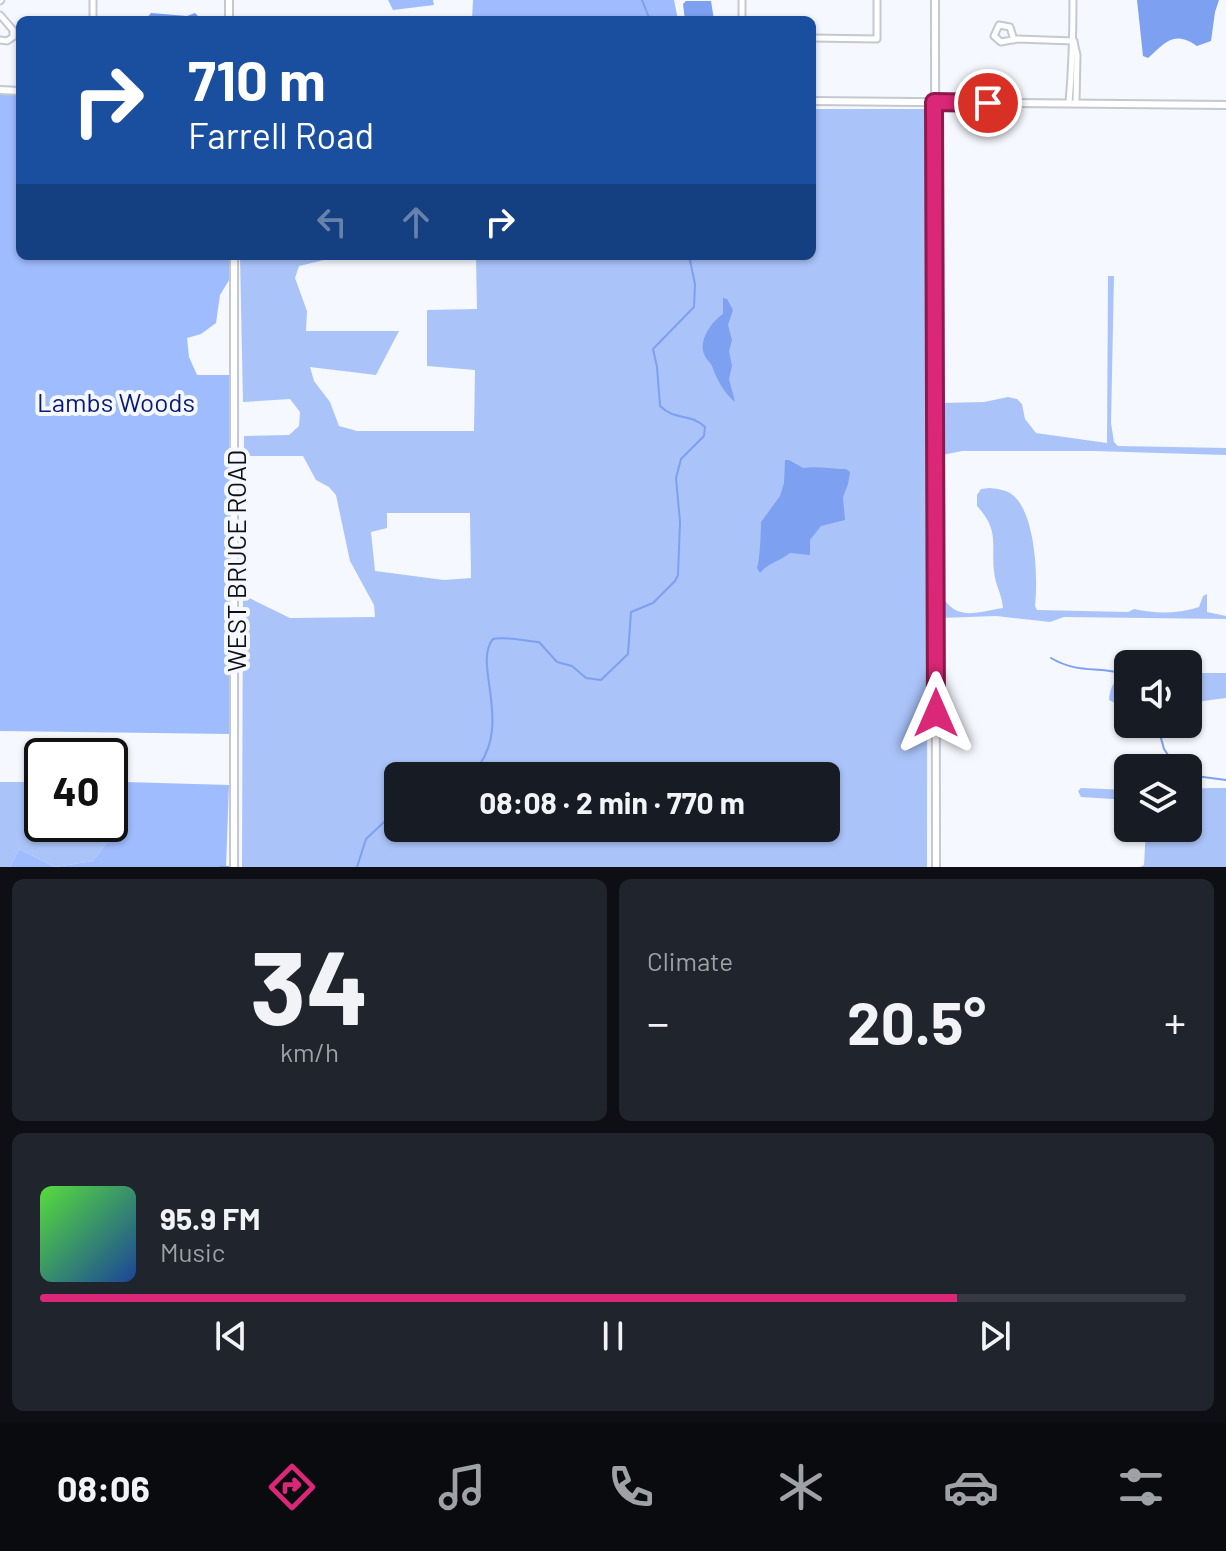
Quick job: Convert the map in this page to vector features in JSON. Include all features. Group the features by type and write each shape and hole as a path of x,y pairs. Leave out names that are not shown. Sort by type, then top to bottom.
{"street":[{"path":"816,38 877,39 877,0"},
{"path":"935,0 936,867"},
{"path":"1072,103 1077,55 1073,0"},
{"path":"0,15 13,30 13,37 7,41 0,40"},
{"path":"1014,40 1074,41"},
{"path":"816,101 1226,105"},
{"name":"WEST BRUCE ROAD","path":"234,260 234,865"}],"shaded area":[{"path":"1137,0 1219,0 1211,41 1197,46 1181,39 1170,40 1148,58 1143,56"},
{"path":"686,1 711,1 713,16 684,16 683,4"},
{"path":"151,13 187,16 148,16"},
{"path":"816,109 928,109 927,867 242,867 243,595 290,618 375,617 374,605 350,561 336,495 316,480 303,456 244,456 244,436 289,435 299,426 300,412 290,399 243,402 240,260 324,260 299,266 295,278 307,311 306,331 399,331 376,375 310,367 314,381 330,402 339,426 357,431 474,431 475,370 427,366 427,310 477,309 476,260 816,260","holes":["387,513 470,513 471,578 444,580 375,571 371,532 387,528"]},
{"path":"1108,276 1114,276 1111,423 1114,442 1118,446 1226,448 1226,455 962,451 942,455 938,450 941,403 984,402 1008,397 1022,404 1025,419 1036,433 1107,443"},
{"path":"723,298 727,299 733,310 728,325 732,340 729,379 735,402 721,385 703,350 707,332 723,314"},
{"path":"785,460 803,468 846,469 850,472 843,497 845,520 821,526 810,540 810,555 790,553 760,573 757,568 761,522 780,496"},
{"path":"990,488 1014,496 1027,518 1034,548 1037,610 1128,612 1134,609 1175,612 1199,607 1207,594 1207,612 1226,616 1226,619 1064,617 1050,622 996,616 940,618 941,595 961,612 976,613 1003,608 995,576 992,530 977,506 977,495 981,489"},
{"path":"1202,673 1226,673 1226,698 1202,701"},
{"path":"1114,684 1114,702 1109,700"},
{"path":"0,782 24,782 24,842 108,842 93,861 55,867 19,849 10,867 0,867"},
{"path":"1081,788 1114,789 1114,799 1081,797 1078,791"},
{"path":"1226,788 1226,867 1140,867 1144,865 1145,842 1202,842 1202,789"}],"green space":[{"path":"388,0 433,0 434,5 393,10"},
{"path":"473,0 674,0 677,16 472,16"},
{"name":"Lambs Woods","path":"0,94 16,94 16,260 231,260 231,277 220,295 216,323 201,334 187,338 189,357 197,375 232,375 231,734 0,731"},
{"path":"128,782 229,785 226,867 55,867 93,861 108,842 128,842"},
{"path":"19,849 55,867 10,867"}],"waterway":[{"path":"642,0 648,16"},
{"path":"481,762 491,738 493,719 487,665 493,639 539,642 557,662 572,666 586,678 601,680 628,654 631,612 653,603 678,575 680,522 676,478 681,459 704,436 705,427 694,420 671,414 660,406 653,349 694,307 695,284 690,260"},
{"path":"1051,658 1071,666 1114,672"},
{"path":"1161,738 1167,754"},
{"path":"1202,777 1226,780"},
{"path":"357,867 366,839 384,822"},
{"path":"220,867 229,867"}],"route":[{"path":"936,713 934,102 988,103"}]}
